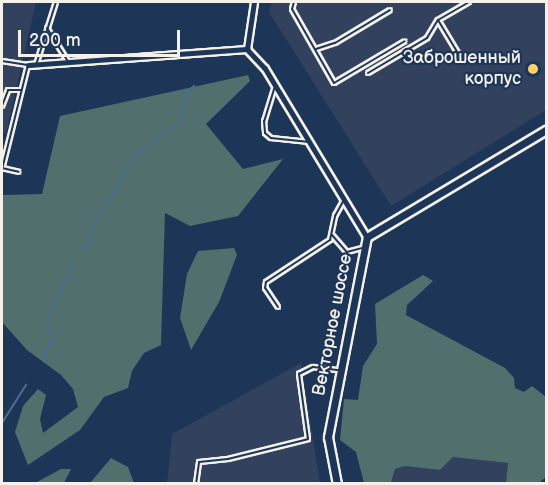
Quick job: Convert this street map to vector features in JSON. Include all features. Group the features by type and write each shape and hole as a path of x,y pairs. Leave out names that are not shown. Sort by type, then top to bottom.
{"main road":[{"name":"Векторное шоссе","path":"337,483 328,437 362,248 367,237 546,130"}],"street":[{"path":"254,2 247,49 275,86 367,237"},
{"path":"28,66 247,49"}],"lane":[{"path":"36,65 56,2"},
{"path":"294,2 292,9 333,83 405,41"},
{"path":"368,74 428,38 438,20 469,2"},
{"path":"315,50 335,43 390,10"},
{"path":"438,20 462,60"},
{"path":"47,28 69,63"},
{"path":"2,61 28,66 2,169 19,172"},
{"path":"275,86 264,121 265,133 271,138 308,142"},
{"path":"2,106 8,90 21,90"},
{"path":"2,138 8,139"},
{"path":"278,307 265,288 266,282 324,246 331,235 344,200"},
{"path":"331,235 347,252 362,248"},
{"path":"196,483 199,462 228,459 308,439 299,374 313,367 339,370"}],"shaded area":[{"path":"2,2 36,2 6,133 2,132"},
{"path":"272,2 546,2 546,110 391,206 269,12"},
{"path":"301,363 320,483 167,484 172,434"},
{"path":"453,457 508,463 506,483 391,484 395,469 405,466 440,470"}],"green space":[{"path":"248,75 250,81 206,124 243,169 283,159 238,216 190,226 165,213 161,345 144,353 132,371 128,388 104,397 80,430 28,465 15,432 23,406 38,389 46,395 40,419 43,433 78,407 73,389 61,375 27,350 2,322 2,195 42,194 60,116"},
{"path":"234,248 237,255 219,302 191,350 180,318 187,274 198,251"},
{"path":"423,275 433,281 407,305 406,315 505,368 514,378 515,388 524,392 532,386 546,397 546,477 540,482 506,483 508,463 453,457 440,470 405,466 395,469 391,483 364,483 356,452 340,440 344,399 358,400 363,366 377,344 375,304"},
{"path":"111,458 128,467 134,483 90,483"},
{"path":"61,469 71,469 64,483 35,483"}],"waterway":[{"path":"80,251 87,247 89,234 136,154 180,122 187,93 194,86"},
{"path":"44,362 44,351 53,341 47,322 73,263"},
{"path":"2,423 26,385"}],"place":[{"name":"Заброшенный корпус","path":"533,69"}]}
